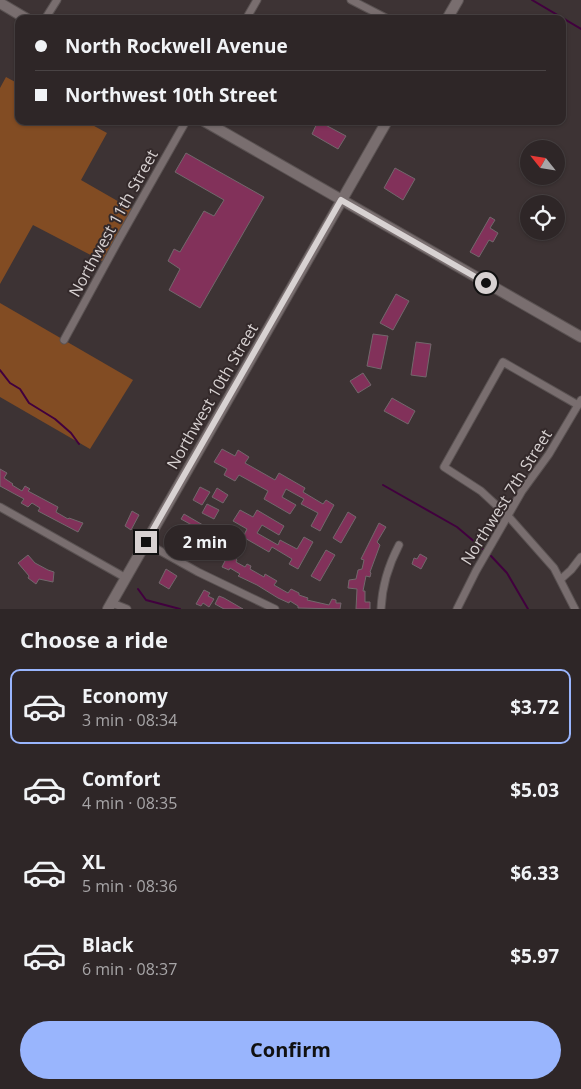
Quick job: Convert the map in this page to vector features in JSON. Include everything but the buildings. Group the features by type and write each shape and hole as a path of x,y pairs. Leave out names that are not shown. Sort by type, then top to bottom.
{"main road":[{"path":"449,15 458,0"},
{"path":"1,5 20,15"},
{"path":"211,125 581,337"},
{"name":"Northwest 10th Street","path":"110,606 385,125"}],"street":[{"path":"48,15 56,0"},
{"path":"248,15 256,0"},
{"path":"351,0 380,15"},
{"name":"Northwest 11th Street","path":"64,340 184,125"},
{"path":"575,609 561,579 544,555 508,516 481,491 444,467 503,362 580,402"},
{"name":"Northwest 7th Street","path":"457,609 522,491 549,454 580,402"},
{"path":"0,507 126,578"},
{"path":"146,542 198,572 275,609"},
{"path":"381,609 388,567 399,545"},
{"path":"561,579 581,557"},
{"path":"110,606 127,609"}],"shaded area":[{"path":"6,77 15,82 15,125 92,125 107,133 81,180 135,211 106,263 33,225 0,284 0,88"},
{"path":"0,303 133,380 90,449 0,397"}],"waterway":[{"path":"532,0 557,15"},
{"path":"566,20 581,29"},
{"path":"0,370 10,383 20,389 29,403 55,419 71,433 79,444"},
{"path":"383,485 457,527 483,549"},
{"path":"491,556 507,573 528,609"},
{"path":"138,589 146,600 180,609"}],"route":[{"path":"146,542 341,200 486,283"}]}
